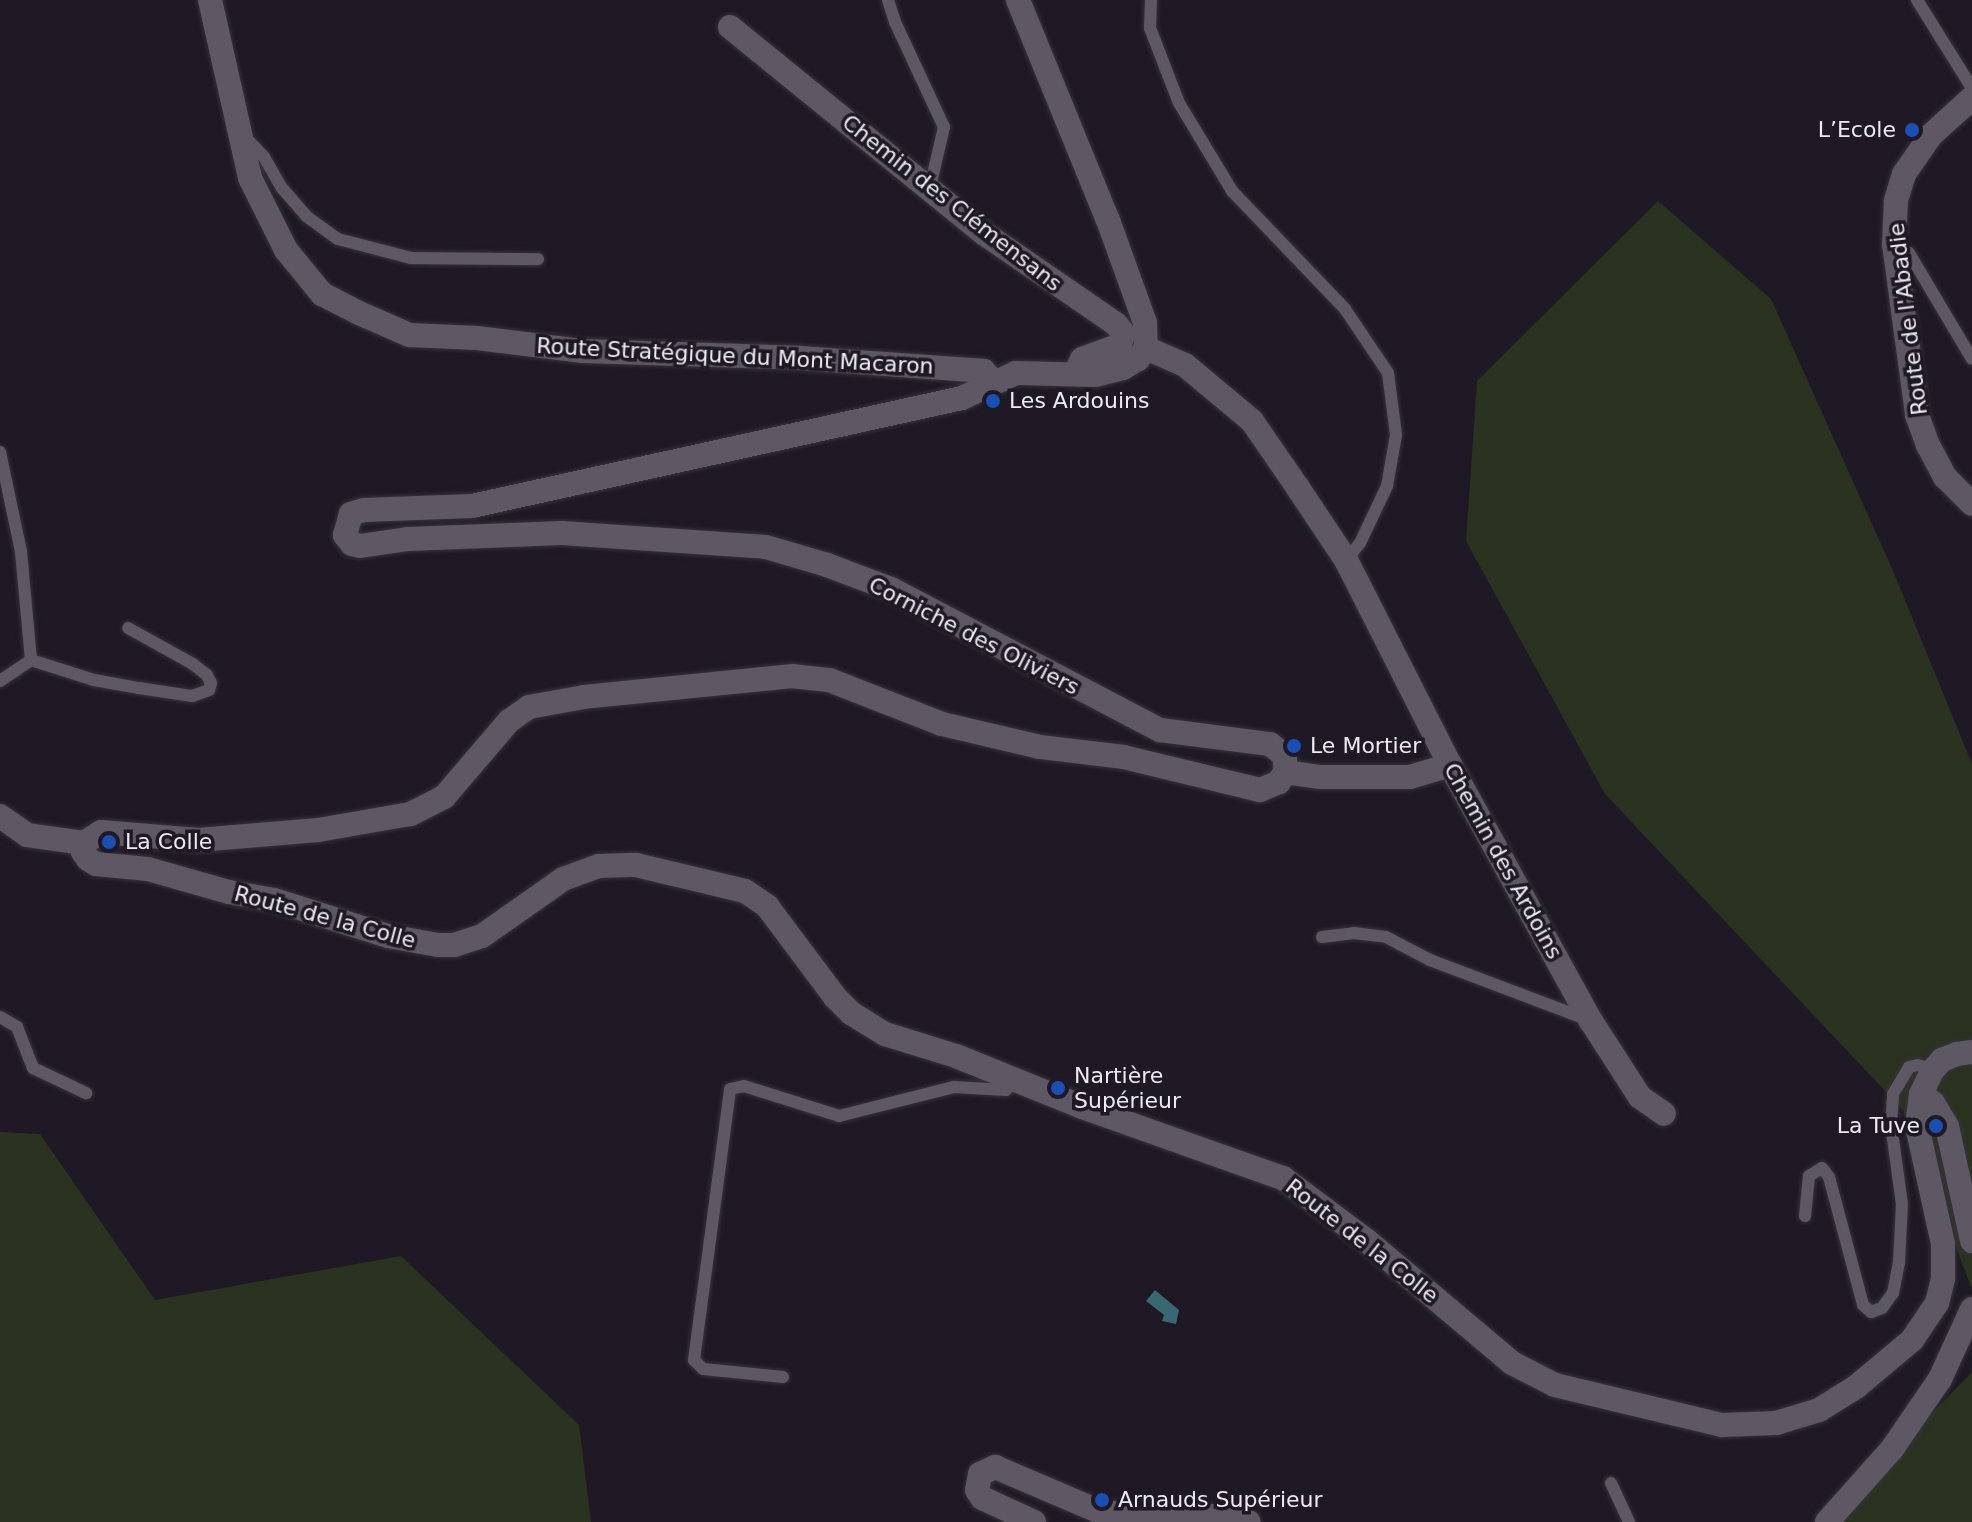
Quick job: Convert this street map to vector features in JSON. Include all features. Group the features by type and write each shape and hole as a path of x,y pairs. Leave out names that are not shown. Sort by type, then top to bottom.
{"street":[{"name":"Route Stratégique du Mont Macaron","path":"210,0 250,178 286,250 322,294 409,335 477,338 583,351 800,358 984,371 992,381"},
{"path":"1018,0 1108,220 1145,323 1146,348"},
{"name":"Chemin des Clémensans","path":"730,27 985,234 1116,324 1123,333 1120,345 1082,359 1076,372"},
{"name":"Route de l'Abadie","path":"1972,98 1931,135 1904,174 1896,201 1894,244 1917,415 1945,477 1972,504"},
{"name":"Corniche des Oliviers","path":"1146,348 1138,359 1123,368 1095,375 1076,372 1016,373 992,381 962,398 472,506 364,510 351,514 345,535 352,544 360,546 408,539 562,533 766,547 891,589 1160,730 1270,744 1285,756 1285,772"},
{"name":"Chemin des Ardoins","path":"1146,348 1185,365 1252,421 1346,560 1450,765 1591,1021 1640,1097 1664,1114"},
{"path":"6,829 84,843 101,832 198,840 318,830 410,814 444,797 509,721 529,707 584,697 793,676 829,680 942,724 1040,747 1124,757 1260,790 1279,782 1285,772 1321,777 1410,777 1450,765"},
{"name":"Route de la Colle","path":"84,843 83,852 96,864 148,869 229,892 274,900 388,936 438,945 482,936 563,879 599,866 636,865 745,891 767,906 820,980 851,1013 885,1034 1016,1078 1082,1107 1283,1178 1366,1240 1512,1363 1555,1385 1722,1425 1776,1423 1819,1410 1856,1387 1912,1340 1937,1303 1943,1279 1943,1244 1917,1126 1921,1094 1932,1071"},
{"path":"1932,1071 1957,1054 1972,1052"},
{"path":"1921,1094 1940,1112 1947,1126 1972,1241"},
{"path":"1827,1522 1883,1461 1940,1379 1972,1309"},
{"path":"1034,1522 982,1498 977,1490 980,1474 995,1467 1098,1511 1143,1517 1215,1516 1248,1522"}],"lane":[{"path":"888,0 895,22 944,127 930,187"},
{"path":"1151,0 1150,28 1179,103 1232,191 1345,309 1388,373 1396,435 1387,486 1360,543 1346,560"},
{"path":"1917,0 1972,88"},
{"path":"239,130 264,157 282,188 306,216 338,239 411,258 538,259"},
{"path":"1894,244 1909,253 1972,359"},
{"path":"0,452 21,552 31,660"},
{"path":"31,660 94,680 139,688 192,696 209,690 211,683 207,675 193,664 128,628"},
{"path":"0,681 31,660"},
{"path":"1322,937 1354,933 1386,937 1430,960 1591,1021"},
{"path":"0,1017 17,1027 33,1068 86,1093"},
{"path":"1805,1216 1809,1176 1822,1168 1829,1177 1863,1305 1871,1312 1882,1308 1893,1293 1899,1263 1902,1204 1891,1125 1893,1094 1909,1067 1918,1065 1932,1071"},
{"path":"783,1377 703,1369 694,1360 730,1089 744,1086 839,1116 954,1087 1006,1090 1016,1078"},
{"path":"1611,1483 1629,1522"}],"green space":[{"path":"1658,201 1771,299 1894,573 1972,764 1972,1289 1903,1110 1605,794 1466,541 1477,381"},
{"path":"0,1132 40,1134 155,1300 401,1256 579,1425 591,1522 0,1522"},
{"path":"1972,1372 1972,1522 1826,1522"}],"water":[{"path":"1155,1290 1179,1310 1176,1324 1162,1321 1164,1315 1146,1301"}],"place":[{"name":"L’Ecole","path":"1912,130"},
{"name":"Les Ardouins","path":"993,401"},
{"name":"Le Mortier","path":"1294,746"},
{"name":"La Colle","path":"109,842"},
{"name":"Nartière Supérieur","path":"1058,1088"},
{"name":"La Tuve","path":"1936,1126"},
{"name":"Arnauds Supérieur","path":"1102,1500"}]}
